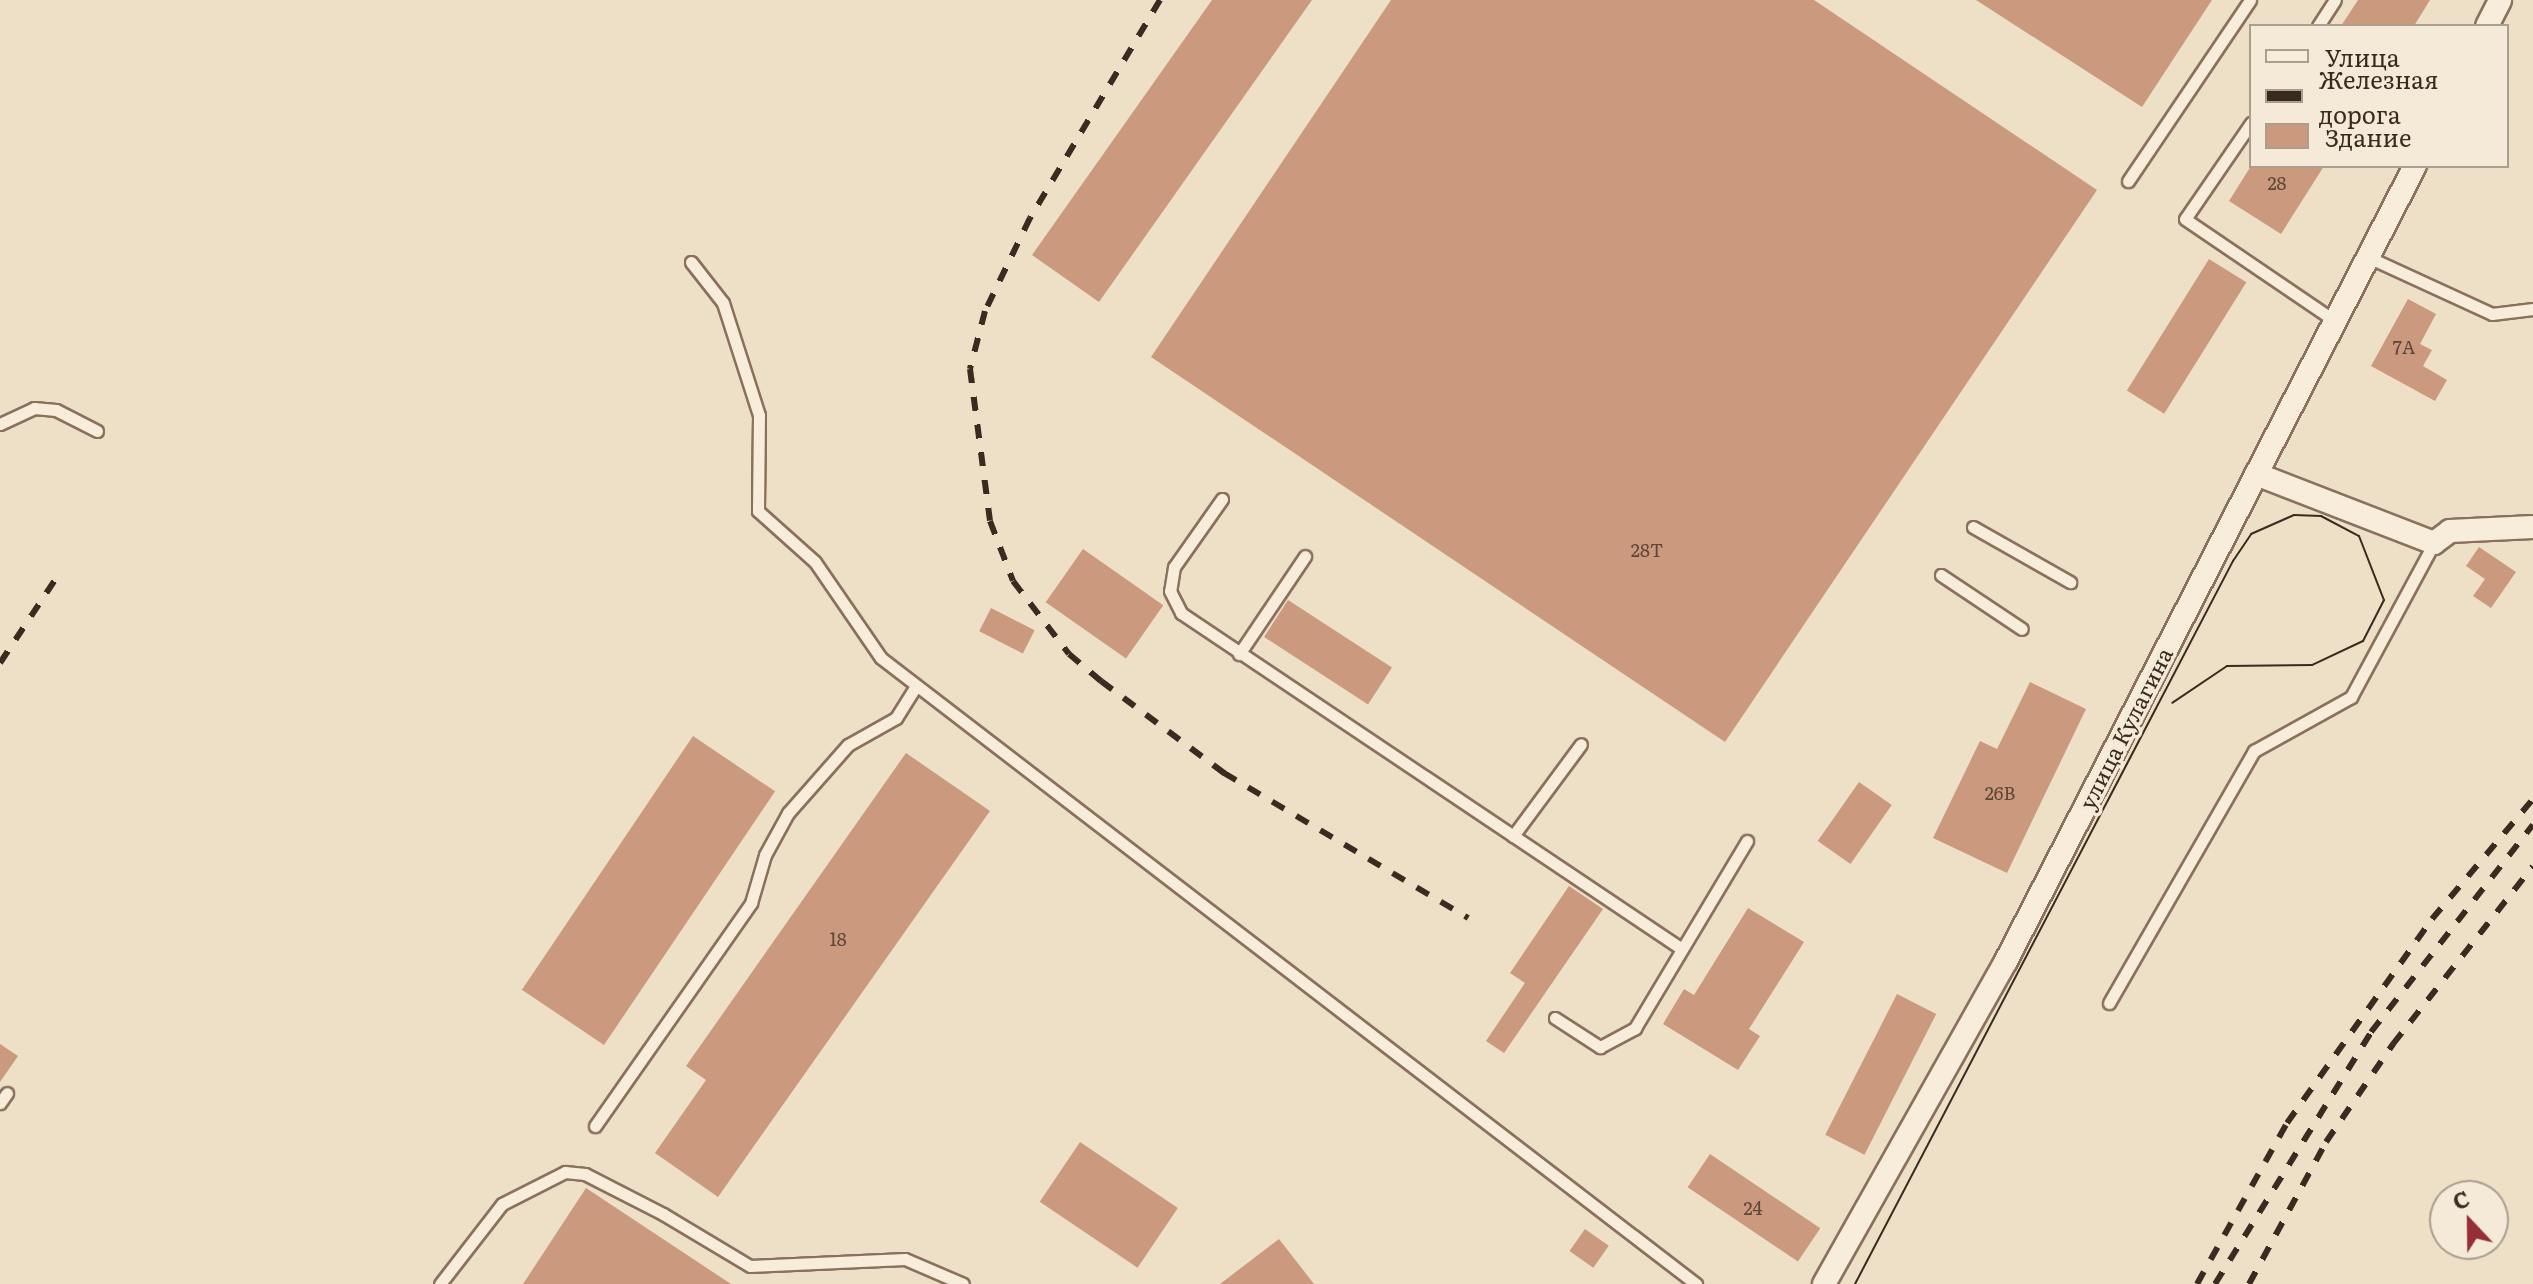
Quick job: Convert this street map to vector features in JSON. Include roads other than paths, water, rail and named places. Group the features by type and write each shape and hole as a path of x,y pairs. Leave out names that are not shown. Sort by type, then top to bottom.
{"street":[{"path":"2488,24 2500,0"},
{"name":"улица Кулагина","path":"1828,1283 2006,961 2414,168"},
{"path":"2256,474 2434,543 2450,531 2533,527"}],"lane":[{"path":"2128,181 2250,0"},
{"path":"2319,24 2335,0"},
{"path":"2249,126 2185,219 2335,321"},
{"path":"2368,257 2492,314 2533,309"},
{"path":"691,262 723,303 759,415 758,511 815,562 881,658 1696,1284"},
{"path":"0,424 34,408 97,431"},
{"path":"1222,499 1174,567 1170,591 1181,613 1682,949"},
{"path":"1973,527 2070,582"},
{"path":"2109,1003 2254,751 2351,697 2434,543"},
{"path":"1239,654 1305,556"},
{"path":"1941,575 2022,629"},
{"path":"595,1126 751,903 788,813 848,745 896,718 916,686"},
{"path":"1513,836 1581,744"},
{"path":"1555,1018 1600,1047 1620,1042 1682,949 1747,841"},
{"path":"440,1284 502,1204 565,1172 624,1194 750,1266 793,1270 905,1259 963,1284"}],"tram line":[{"path":"1855,1284 2233,561 2251,534 2294,515 2321,516 2359,536 2384,600 2363,641 2312,665 2227,666 2172,703"}],"railway":[{"path":"1160,0 1030,218 985,311 970,369 990,521 1013,581 1069,654 1101,681 1224,773 1468,918"},
{"path":"0,663 55,580"},
{"path":"2197,1284 2287,1123 2432,919 2533,799"},
{"path":"2215,1284 2371,1032 2533,825"},
{"path":"2249,1284 2326,1142 2393,1044 2533,866"}]}
